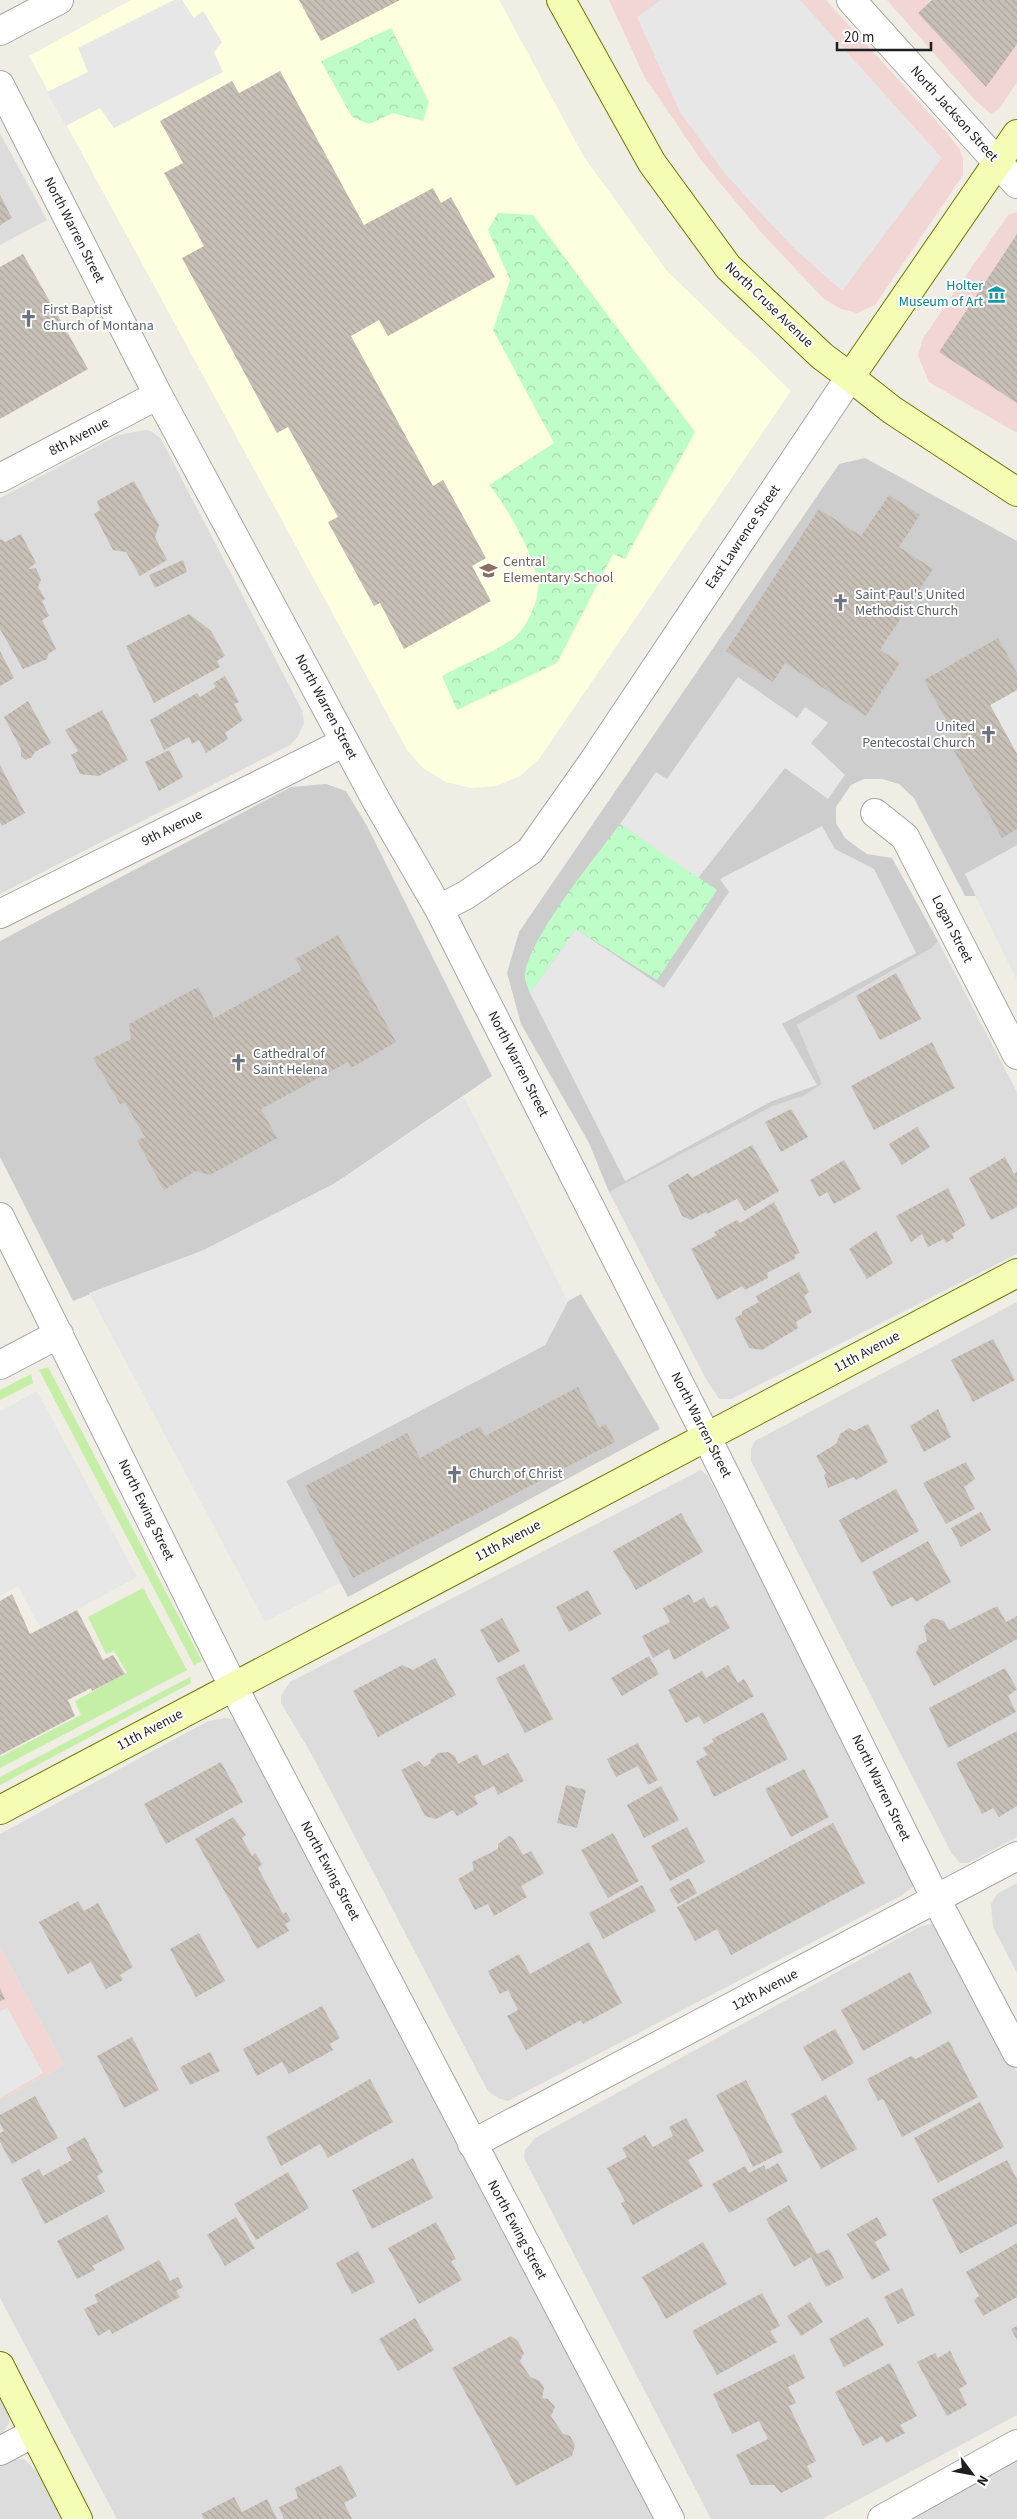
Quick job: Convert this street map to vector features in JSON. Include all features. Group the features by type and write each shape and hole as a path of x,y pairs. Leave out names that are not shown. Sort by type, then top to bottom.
{"street":[{"path":"0,31 59,0"},
{"name":"North Cruse Avenue","path":"561,0 652,163 728,267 822,356 850,378 892,410 1017,492"},
{"name":"North Jackson Street","path":"851,0 1017,184"},
{"name":"North Warren Street","path":"0,85 158,395 345,742 439,909 706,1436 936,1899 1017,2052"},
{"name":"East Lawrence Street","path":"439,909 466,895 530,851 592,763 850,378 1017,134"},
{"name":"8th Avenue","path":"0,478 158,395"},
{"name":"9th Avenue","path":"0,914 345,742"},
{"name":"Logan Street","path":"875,814 905,837 1017,1055"},
{"name":"North Ewing Street","path":"0,1217 233,1686 670,2519"},
{"name":"11th Avenue","path":"0,1810 1017,1273"},
{"path":"0,1365 59,1334"},
{"name":"12th Avenue","path":"472,2144 1017,1856"},
{"path":"0,2366 78,2519"},
{"path":"0,2451 34,2433"},
{"path":"882,2519 1017,2444"}],"shaded area":[{"name":"Central Elementary School","path":"131,0 499,0 584,157 667,271 791,391 539,759 520,776 496,786 471,788 446,782 424,769 407,750 29,56"},
{"path":"174,0 182,0 194,18 203,11 222,42 214,52 223,72 114,128 100,108 66,126 47,92 88,72 78,48"},
{"path":"609,0 826,0 947,133 960,150 963,159 963,175 875,305 857,313 841,309 824,299 760,231 701,160 644,76"},
{"path":"661,0 800,0 942,158 842,291 797,251 768,221 723,171 680,112 637,17"},
{"path":"887,0 1017,0 1017,82 999,109 991,114 974,99"},
{"path":"0,133 47,220 0,245"},
{"path":"1017,212 1017,433 929,382 918,356 923,338 1008,215"},
{"path":"145,430 151,431 161,439 302,710 304,723 298,736 290,745 0,894 0,498 118,435"},
{"path":"865,458 1017,541 1017,872 977,896 965,896 914,798 899,784 882,779 864,779 851,785 836,807 836,823 845,838 867,854 892,858 938,941 932,948 797,1025 822,1084 803,1096 773,1106 609,1192 589,1143 521,1024 507,973 519,932 839,464"},
{"path":"738,677 797,718 805,707 828,723 811,743 845,775 828,799 785,768 698,878 620,824 656,772 667,779"},
{"path":"1017,690 1017,754 990,705"},
{"path":"326,784 346,791 367,826 492,1076 334,1184 204,1250 73,1301 0,1157 0,941 291,787"},
{"path":"822,826 835,849 874,869 916,953 782,1024 817,1085 772,1101 625,1181 530,993 576,929 664,988 729,892 720,879"},
{"path":"1017,845 1017,981 965,874"},
{"path":"938,941 1017,1092 1017,1254 731,1399 719,1399 706,1379 609,1192 773,1106 803,1096 821,1084 797,1025 932,948"},
{"path":"464,1097 568,1301 545,1345 286,1481 340,1583 265,1622 89,1293 204,1250 334,1184"},
{"path":"581,1294 660,1429 348,1597 286,1481 545,1345 568,1301"},
{"path":"1017,1302 1017,1837 968,1863 960,1863 952,1854 751,1461 751,1449 755,1441"},
{"path":"37,1391 137,1577 41,1629 18,1586 0,1596 0,1411"},
{"path":"701,1470 708,1476 916,1877 916,1884 901,1896 508,2101 498,2098 489,2092 483,2082 312,1755 281,1703 281,1696 290,1682"},
{"path":"226,1718 241,1721 661,2519 117,2519 0,2298 0,2100 64,2065 0,1947 0,1834 208,1721"},
{"path":"1017,1883 1017,1973 993,1927 991,1904 997,1894"},
{"path":"938,1923 1017,2072 1017,2415 822,2519 711,2519 524,2158 525,2150 535,2138 921,1926"},
{"path":"0,1947 64,2065 0,2100"},
{"path":"7,2007 43,2073 0,2098 0,2012"},
{"path":"0,2395 10,2413 9,2424 0,2436"},
{"path":"24,2459 40,2475 64,2519 0,2519 0,2464 10,2460"},
{"path":"1017,2460 1017,2519 912,2519"}],"green space":[{"path":"391,28 429,102 423,121 393,113 369,124 352,117 321,61"},
{"path":"498,213 533,215 695,432 625,559 613,554 557,663 457,710 442,676 489,653 514,638 528,620 537,595 538,580 531,557 503,504 489,485 554,443 493,330 510,280 488,230"},
{"path":"620,824 717,890 657,980 576,929 530,993 525,974 539,939 565,897"},
{"path":"48,1367 202,1661 194,1665 39,1370"},
{"path":"31,1374 33,1383 0,1400 0,1390"},
{"path":"143,1588 187,1670 0,1768 0,1757 81,1715 75,1701 127,1673 114,1651 106,1654 88,1617"},
{"path":"190,1677 191,1683 0,1785 0,1777"}],"building":[{"path":"299,0 400,0 321,41"},
{"path":"932,0 1017,0 1017,44 986,87 918,13"},
{"path":"280,71 364,225 433,188 441,203 451,197 495,277 388,336 379,320 351,336 433,486 443,480 486,558 472,566 491,601 404,649 380,603 374,606 328,522 338,517 288,427 277,433 182,258 204,246 164,173 183,163 160,121 232,81 239,93"},
{"path":"0,195 12,218 0,225"},
{"name":"Holter Museum of Art","path":"1017,234 1017,403 939,352"},
{"name":"First Baptist Church of Montana","path":"23,254 88,369 0,419 0,267"},
{"path":"134,481 159,525 155,537 167,560 140,576 126,552 113,550 94,514 100,510 97,501"},
{"path":"889,495 920,515 899,547 933,569 880,650 900,663 866,716 785,663 773,682 726,651 819,509 861,536"},
{"path":"21,534 36,563 28,569 36,568 41,580 38,587 45,599 42,601 49,616 42,620 56,649 48,654 47,659 23,669 0,629 0,540 2,539 5,542"},
{"path":"183,560 187,572 155,588 149,575"},
{"path":"189,614 211,631 225,656 217,661 220,667 154,703 126,646"},
{"path":"998,638 1017,673 1017,690 990,705 1017,754 1017,829 1002,838 952,747 964,740 955,724 950,727 924,680"},
{"path":"0,651 14,678 0,686"},
{"path":"225,676 239,702 234,704 243,720 225,733 228,739 206,753 199,740 192,744 189,737 164,750 150,720 197,693 200,697 216,687 213,683"},
{"path":"28,701 51,743 35,752 32,757 26,760 21,756 21,749 4,717"},
{"path":"102,710 128,760 99,776 80,774 71,755 78,751 65,730"},
{"path":"169,750 183,777 159,791 145,762"},
{"path":"0,765 25,813 2,826 0,823"},
{"path":"338,935 396,1042 351,1068 348,1062 261,1109 277,1138 210,1175 196,1171 164,1190 137,1140 145,1137 125,1103 120,1104 93,1058 131,1039 129,1024 198,987 214,1018 302,970 295,959"},
{"path":"896,973 921,1019 880,1040 856,996"},
{"path":"932,1042 955,1088 874,1130 851,1086"},
{"path":"791,1109 808,1137 781,1152 765,1122"},
{"path":"917,1127 930,1147 902,1165 889,1144"},
{"path":"752,1145 779,1191 745,1211 737,1199 691,1220 682,1216 668,1185 688,1173 692,1178"},
{"path":"1005,1157 1014,1174 1017,1172 1017,1207 991,1220 969,1178"},
{"path":"844,1160 861,1189 834,1204 827,1192 819,1197 810,1180"},
{"path":"948,1188 966,1225 952,1234 954,1238 946,1243 944,1239 928,1247 922,1234 911,1242 896,1216"},
{"path":"774,1202 800,1253 794,1255 796,1258 767,1273 768,1278 745,1290 742,1286 717,1300 691,1249 717,1235 714,1232 737,1220 740,1223"},
{"path":"876,1231 893,1263 867,1279 849,1249"},
{"path":"799,1272 809,1292 804,1296 812,1312 796,1322 798,1328 762,1350 749,1348 735,1318 742,1314 742,1311 759,1302 756,1296"},
{"path":"993,1339 1015,1380 973,1402 951,1360"},
{"path":"578,1387 599,1428 606,1424 615,1442 353,1578 305,1486 407,1433 420,1458 480,1426 485,1436"},
{"path":"938,1409 951,1437 924,1452 910,1426"},
{"path":"868,1424 888,1462 856,1480 854,1477 828,1488 824,1475 826,1473 816,1456 836,1444 840,1434 849,1428 854,1431"},
{"path":"966,1462 975,1479 964,1487 975,1509 946,1524 923,1483"},
{"path":"896,1489 919,1531 861,1563 839,1520"},
{"path":"981,1512 991,1530 961,1547 951,1528"},
{"path":"681,1513 703,1552 636,1590 613,1551"},
{"path":"928,1541 951,1582 916,1602 912,1597 891,1607 872,1572"},
{"path":"588,1590 601,1614 569,1632 556,1607"},
{"path":"12,1594 30,1634 77,1610 103,1660 113,1655 125,1674 92,1691 91,1688 68,1700 75,1716 0,1755 0,1601"},
{"path":"689,1594 694,1603 704,1597 710,1608 717,1605 730,1628 674,1660 669,1649 653,1658 642,1636 670,1622 663,1608"},
{"path":"997,1606 1006,1622 1017,1616 1017,1639 934,1686 916,1653 919,1645 927,1641 924,1626 933,1618 944,1621 949,1630"},
{"path":"502,1618 520,1651 498,1663 480,1630"},
{"path":"649,1656 659,1674 622,1696 611,1678"},
{"path":"435,1658 456,1695 378,1737 353,1691 402,1665 413,1670"},
{"path":"524,1664 553,1719 525,1733 496,1678"},
{"path":"728,1665 738,1683 744,1679 754,1696 704,1724 699,1716 686,1723 668,1690 702,1671 706,1678"},
{"path":"1005,1668 1017,1689 1008,1696 1016,1712 948,1748 929,1708"},
{"path":"763,1712 788,1759 714,1797 696,1761 707,1755 703,1748 714,1742 712,1739"},
{"path":"1017,1731 1017,1806 999,1817 993,1808 982,1814 956,1763"},
{"path":"638,1743 658,1780 648,1785 638,1766 616,1777 607,1759"},
{"path":"448,1752 455,1756 458,1764 477,1754 483,1766 508,1753 524,1781 498,1795 494,1786 474,1796 478,1804 457,1816 453,1810 436,1819 425,1816 401,1770 419,1761 424,1767 431,1763 430,1761 438,1753"},
{"path":"221,1762 243,1802 166,1844 144,1804"},
{"path":"804,1769 829,1817 791,1837 765,1789"},
{"path":"566,1785 586,1790 577,1828 557,1823"},
{"path":"661,1786 679,1820 644,1838 627,1805"},
{"path":"233,1817 246,1835 242,1838 252,1856 255,1853 262,1864 258,1868 283,1914 286,1912 291,1921 285,1924 289,1931 257,1949 195,1839"},
{"path":"833,1823 865,1883 731,1955 717,1929 695,1941 677,1907"},
{"path":"687,1827 705,1862 670,1881 651,1846"},
{"path":"613,1833 639,1881 608,1898 581,1850"},
{"path":"509,1836 513,1838 523,1855 531,1851 544,1873 521,1886 527,1897 494,1916 488,1904 475,1910 458,1879 474,1870 472,1862 498,1849 498,1844"},
{"path":"689,1878 697,1893 678,1904 669,1889"},
{"path":"642,1885 656,1911 603,1939 589,1913"},
{"path":"78,1901 84,1911 98,1903 133,1967 120,1975 123,1980 106,1989 91,1962 68,1974 39,1922"},
{"path":"199,1933 225,1981 196,1997 170,1949"},
{"path":"589,1942 622,2003 583,2024 581,2020 526,2050 507,2016 518,2010 508,1990 500,1994 488,1971 519,1954 530,1974"},
{"path":"910,1972 932,2013 863,2051 841,2010"},
{"path":"0,1988 5,1999 0,2001"},
{"path":"322,2006 340,2038 330,2044 333,2050 289,2074 282,2062 257,2076 243,2049"},
{"path":"835,2029 854,2063 822,2081 803,2047"},
{"path":"132,2037 159,2090 124,2108 97,2056"},
{"path":"949,2041 978,2097 902,2137 883,2099 878,2101 867,2079 911,2056 916,2059"},
{"path":"210,2052 220,2071 190,2085 180,2067"},
{"path":"370,2079 393,2122 328,2158 320,2144 281,2166 266,2137"},
{"path":"746,2080 783,2152 753,2167 716,2095"},
{"path":"826,2095 857,2149 821,2169 791,2114"},
{"path":"35,2096 58,2138 12,2164 0,2142 0,2133 4,2131 0,2123 0,2115"},
{"path":"980,2102 1004,2147 938,2183 914,2138"},
{"path":"686,2118 704,2151 688,2160 703,2186 633,2225 621,2203 625,2201 607,2168 627,2157 622,2148 645,2135 653,2147 673,2136 669,2127"},
{"path":"85,2137 103,2172 97,2176 105,2192 45,2224 21,2179 39,2169 43,2176 72,2160 66,2148"},
{"path":"413,2158 433,2198 372,2229 352,2190"},
{"path":"1007,2160 1017,2179 1017,2224 960,2254 932,2199"},
{"path":"778,2163 788,2181 729,2213 712,2184 745,2166 749,2173 764,2165 766,2170"},
{"path":"288,2172 309,2208 256,2240 234,2204"},
{"path":"789,2205 817,2254 829,2249 844,2278 826,2287 811,2257 794,2267 766,2219"},
{"path":"107,2215 125,2249 92,2266 95,2270 77,2279 57,2241"},
{"path":"236,2217 255,2248 225,2266 207,2235"},
{"path":"877,2217 887,2235 875,2242 890,2270 872,2280 847,2234"},
{"path":"436,2222 456,2259 451,2261 462,2280 419,2304 388,2248"},
{"path":"703,2242 727,2284 666,2319 642,2277"},
{"path":"1017,2243 1017,2297 983,2316 974,2300 979,2296 966,2272"},
{"path":"358,2251 375,2282 352,2294 336,2263"},
{"path":"159,2260 170,2281 178,2277 183,2287 176,2291 180,2297 112,2334 110,2329 98,2336 84,2309 98,2302 94,2295"},
{"path":"902,2288 915,2315 898,2324 884,2297"},
{"path":"762,2293 780,2326 770,2331 777,2342 717,2375 692,2331"},
{"path":"810,2302 823,2322 801,2336 787,2316"},
{"path":"868,2317 884,2345 844,2367 829,2339"},
{"path":"415,2318 434,2350 398,2371 379,2339"},
{"path":"1017,2326 1017,2340 1011,2329"},
{"path":"511,2336 518,2341 524,2353 520,2361 530,2377 540,2381 544,2388 542,2398 548,2399 555,2407 551,2416 563,2434 570,2436 575,2445 572,2456 516,2486 452,2368"},
{"path":"950,2351 967,2384 959,2389 967,2405 947,2416 917,2362 935,2353 938,2358"},
{"path":"794,2354 805,2378 788,2387 796,2403 789,2406 816,2461 807,2466 812,2477 781,2493 774,2485 751,2485 736,2455 768,2439 759,2421 732,2434 713,2394"},
{"path":"890,2363 917,2416 900,2425 905,2433 886,2443 882,2436 863,2446 835,2392"},
{"path":"341,2465 357,2496 344,2503 352,2519 284,2519 279,2507 298,2498 295,2488"},
{"path":"234,2497 242,2512 267,2499 277,2519 204,2519 201,2514"}],"place":[{"name":"Holter Museum of Art","path":"997,294"},
{"name":"First Baptist Church of Montana","path":"29,318"},
{"name":"Central Elementary School","path":"489,570"},
{"name":"Saint Paul's United Methodist Church","path":"841,603"},
{"name":"United Pentecostal Church","path":"989,735"},
{"name":"Cathedral of Saint Helena","path":"239,1062"},
{"name":"Church of Christ","path":"455,1474"}]}
